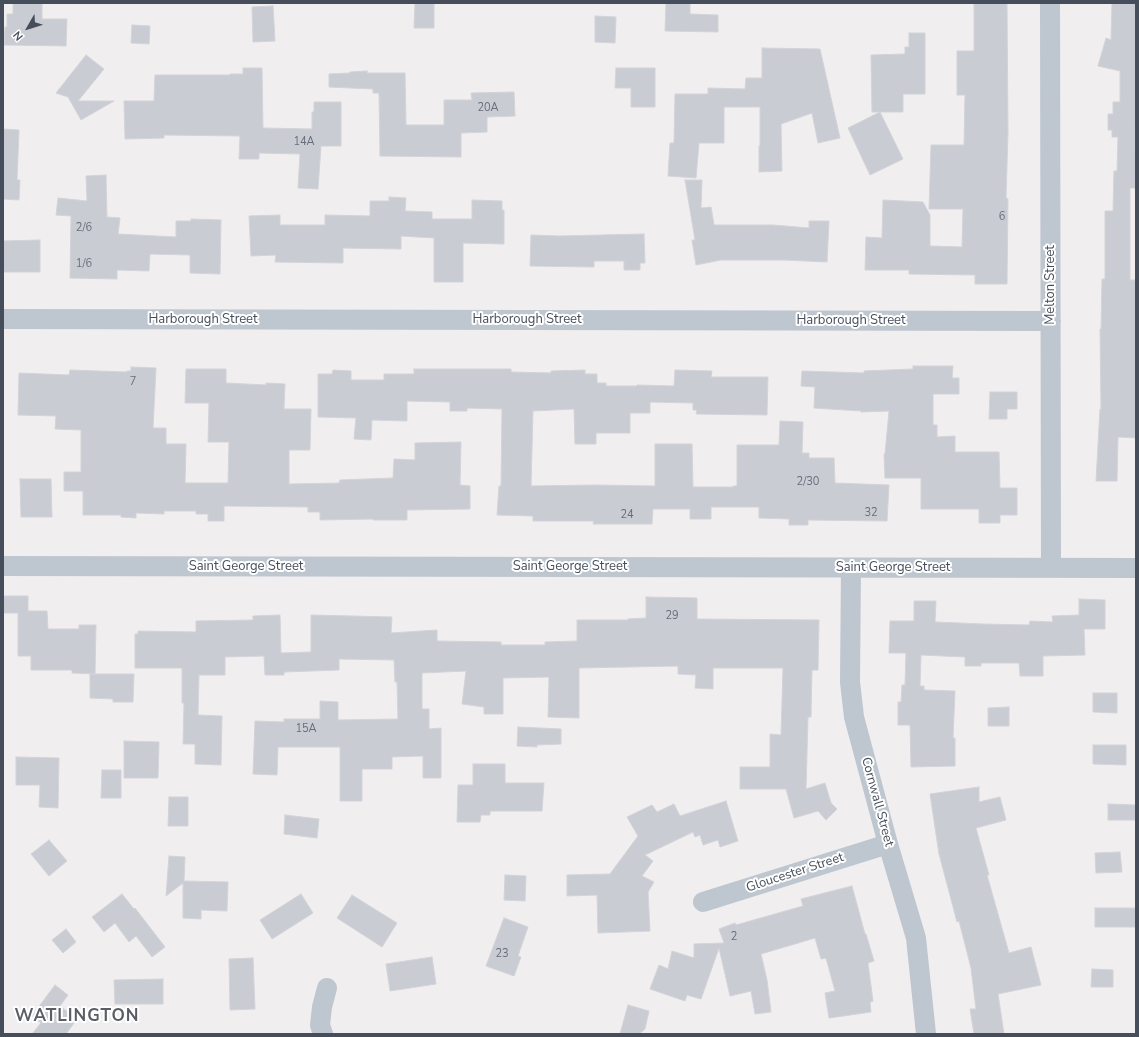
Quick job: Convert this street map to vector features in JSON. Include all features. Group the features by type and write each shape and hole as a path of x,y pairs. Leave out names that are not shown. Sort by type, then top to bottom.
{"street":[{"name":"Melton Street","path":"1050,3 1051,568"},
{"name":"Harborough Street","path":"3,320 1051,321"},
{"name":"Saint George Street","path":"3,566 1136,568"},
{"name":"Cornwall Street","path":"851,568 852,700 858,731 888,844 916,938 926,1034"},
{"name":"Gloucester Street","path":"703,902 888,844"},
{"path":"323,1034 320,1025 322,1007 327,988"}],"building":[{"path":"13,3 42,3 42,19 67,19 66,46 4,45 5,27 7,27 7,14 13,14"},
{"path":"415,3 434,3 434,28 414,28"},
{"path":"666,3 690,3 690,14 718,15 718,32 665,31"},
{"path":"974,3 1007,3 1007,284 975,284 975,275 909,274 909,270 865,270 866,237 882,238 883,200 923,202 930,215 930,246 962,247 963,209 929,209 931,145 964,145 965,95 957,95 957,51 974,51"},
{"path":"1112,3 1136,3 1136,188 1130,188 1130,280 1136,280 1136,438 1118,437 1117,481 1096,481 1101,409 1100,329 1102,279 1105,279 1105,211 1113,211 1114,171 1117,171 1118,137 1112,137 1112,130 1108,130 1108,114 1113,114 1113,102 1120,102 1120,71 1098,66 1106,38 1111,40"},
{"path":"273,6 275,41 253,42 252,7"},
{"path":"595,16 616,17 615,43 595,42"},
{"path":"132,25 150,26 149,44 131,43"},
{"path":"909,33 925,33 925,94 903,94 903,112 872,112 871,55 905,54 905,47 909,47"},
{"path":"762,48 820,49 840,138 818,143 812,113 781,124 782,171 759,172 760,107 724,107 724,143 699,143 696,178 668,176 670,143 674,143 675,94 708,94 708,88 745,89 746,78 762,78"},
{"path":"86,55 104,69 78,101 114,101 81,120 68,97 56,93"},
{"path":"243,68 262,68 263,128 312,129 312,112 314,112 314,102 341,102 341,146 321,146 318,189 298,188 300,154 259,153 259,159 239,159 240,136 164,135 164,138 125,139 124,101 154,101 155,75 243,74"},
{"path":"616,68 655,68 655,107 631,107 631,88 615,88"},
{"path":"367,71 367,73 405,73 406,125 444,125 444,100 472,100 471,93 514,92 515,116 487,117 487,132 461,133 461,157 380,156 379,93 373,93 373,89 329,87 329,74"},
{"path":"880,112 903,159 870,175 848,128"},
{"path":"3,129 19,130 17,180 20,180 19,200 3,199"},
{"path":"106,175 107,217 120,218 118,234 176,237 176,221 191,221 191,219 221,220 220,274 190,273 190,255 150,254 149,271 117,270 117,279 70,278 71,216 56,215 58,198 87,201 86,176"},
{"path":"685,180 702,180 701,208 711,207 714,225 773,225 809,228 809,221 829,221 827,262 721,260 696,265 692,240 695,240"},
{"path":"389,197 406,198 405,211 432,212 432,219 472,219 472,200 502,201 502,210 504,210 504,244 463,243 463,282 434,282 434,238 401,236 401,249 343,248 343,263 275,262 276,255 251,256 249,216 280,215 280,225 325,225 325,215 370,216 370,201 389,201"},
{"path":"644,234 645,263 640,263 640,270 624,270 624,261 594,261 594,267 530,266 531,235 559,236"},
{"path":"40,240 40,272 3,272 3,241"},
{"path":"913,366 953,366 952,378 959,378 959,394 933,394 933,425 937,425 937,437 955,436 955,452 999,452 1000,488 1017,488 1017,515 1000,515 1000,523 979,523 979,509 921,509 921,478 885,478 884,454 889,411 861,412 814,408 815,387 801,386 802,371 864,373 864,371 913,369"},
{"path":"131,367 156,368 153,428 166,428 166,444 186,444 185,483 228,483 229,442 208,442 209,403 185,403 186,369 226,369 226,383 266,385 266,383 285,384 284,409 311,409 310,450 289,450 289,484 339,483 340,480 393,478 394,459 415,460 415,443 461,442 460,485 470,486 470,509 407,510 407,520 320,520 320,512 308,512 308,507 224,506 224,521 208,521 208,514 196,514 196,511 164,511 164,514 136,513 136,518 121,517 121,515 83,515 83,491 64,491 64,472 81,472 81,430 55,429 56,416 18,415 19,373 69,375 70,370 127,372 131,371"},
{"path":"414,369 511,369 511,372 551,373 551,371 585,370 585,374 597,374 597,383 606,383 606,386 674,386 675,370 712,371 711,377 768,377 767,415 696,414 697,410 693,410 693,403 650,402 650,413 630,413 630,433 596,433 596,444 575,444 574,409 533,411 531,486 655,486 655,444 692,444 693,487 733,487 737,486 737,445 779,445 780,421 803,422 802,453 809,453 809,458 834,458 835,483 889,485 887,521 808,520 808,525 789,525 789,519 759,518 759,507 711,507 711,519 690,519 690,509 653,509 652,524 593,524 594,521 533,521 533,516 497,515 499,486 501,486 502,409 467,408 467,411 450,411 450,402 407,401 407,421 372,420 371,440 354,439 356,418 318,417 318,374 332,374 333,370 351,371 351,380 384,380 384,374 414,374"},
{"path":"990,392 1017,392 1017,409 1007,409 1007,419 989,419"},
{"path":"20,479 51,479 52,517 21,517"},
{"path":"3,596 28,596 28,611 47,611 48,629 79,629 79,625 96,625 95,674 72,673 72,670 31,670 31,656 18,656 18,613 3,613"},
{"path":"646,597 697,598 697,619 819,620 818,670 812,670 811,717 808,717 806,789 825,783 831,803 837,809 826,820 818,811 794,818 786,789 740,789 740,767 770,767 770,734 781,735 783,668 713,668 713,689 695,688 696,675 678,674 678,666 579,668 579,718 548,717 549,677 503,678 503,714 484,714 484,707 462,704 466,671 422,673 422,709 429,709 429,729 441,728 441,778 423,778 423,756 392,757 392,769 362,769 362,801 340,801 340,747 278,747 277,775 253,774 255,721 284,722 284,719 320,719 320,701 338,702 338,720 398,719 397,682 395,682 394,660 339,659 339,670 284,672 284,675 265,675 264,656 225,657 225,675 199,675 198,715 222,716 221,765 195,764 195,744 183,744 184,703 182,703 182,668 135,668 135,634 138,634 138,631 196,632 196,621 253,620 253,616 280,615 281,653 311,652 311,615 392,617 391,633 437,630 437,641 501,642 501,645 545,645 545,642 577,641 577,620 628,620 646,618"},
{"path":"1079,599 1105,600 1105,629 1084,629 1085,655 1043,656 1043,676 1020,676 1019,663 981,663 981,666 965,666 965,657 921,655 920,686 924,686 924,690 955,691 953,738 955,738 955,766 911,767 910,725 898,725 898,702 901,702 902,685 905,685 906,653 889,653 890,621 914,621 914,601 936,601 935,622 1029,625 1030,621 1053,622 1052,616 1079,615"},
{"path":"90,674 134,674 133,702 113,702 113,699 90,698"},
{"path":"1093,693 1117,693 1117,713 1093,712"},
{"path":"1009,707 1009,726 988,726 988,708"},
{"path":"518,727 561,729 561,744 537,745 537,747 517,746"},
{"path":"124,741 159,742 158,778 124,778"},
{"path":"1093,745 1126,745 1126,765 1093,764"},
{"path":"16,757 59,758 58,808 39,807 40,785 16,785"},
{"path":"473,764 505,764 505,783 544,783 542,811 490,811 490,815 481,815 480,822 457,822 458,785 473,785"},
{"path":"102,770 121,770 121,798 101,798"},
{"path":"979,787 979,802 1000,797 1006,820 976,828 989,875 987,875 1009,953 1031,947 1041,985 998,994 1004,1034 974,1034 970,1009 976,1009 971,968 939,854 930,794"},
{"path":"169,797 188,797 188,826 168,826"},
{"path":"726,801 738,841 720,847 718,840 703,845 700,835 695,837 693,832 645,855 653,861 642,876 654,882 648,892 650,931 598,933 597,895 567,896 567,875 610,874 638,836 627,817 652,805 657,812 674,804 680,816"},
{"path":"1108,804 1136,805 1136,820 1108,820"},
{"path":"285,815 319,819 317,838 284,834"},
{"path":"49,840 67,861 49,876 31,854"},
{"path":"1120,852 1122,872 1096,873 1095,853"},
{"path":"169,856 185,857 184,881 228,882 227,911 201,910 201,919 183,918 183,883 166,896"},
{"path":"505,875 526,876 525,901 504,900"},
{"path":"852,886 874,961 868,963 873,1001 870,1002 871,1012 829,1018 825,993 835,991 826,958 821,959 815,938 761,954 767,980 771,1012 755,1014 751,991 730,996 719,948 701,999 687,995 685,1001 650,989 659,965 668,969 672,951 694,958 694,944 724,943 719,929 735,923 736,925 803,906 801,899"},
{"path":"122,894 134,909 135,908 165,947 152,957 136,936 129,942 115,923 104,932 92,917"},
{"path":"301,894 313,913 272,939 260,920"},
{"path":"352,895 397,923 382,947 337,918"},
{"path":"1095,908 1136,908 1136,927 1095,927"},
{"path":"504,918 528,927 518,956 521,957 514,976 486,966"},
{"path":"66,929 76,942 63,953 52,940"},
{"path":"432,957 436,984 390,991 386,964"},
{"path":"253,958 255,1009 230,1010 229,959"},
{"path":"1092,969 1113,970 1113,987 1091,987"},
{"path":"163,979 163,1004 115,1004 114,980"},
{"path":"55,985 68,995 60,1006 77,1019 66,1034 32,1034 41,1023 32,1016"},
{"path":"628,1005 649,1011 645,1029 639,1034 620,1034"}],"district":[{"name":"WATLINGTON","path":"77,1017"}]}
